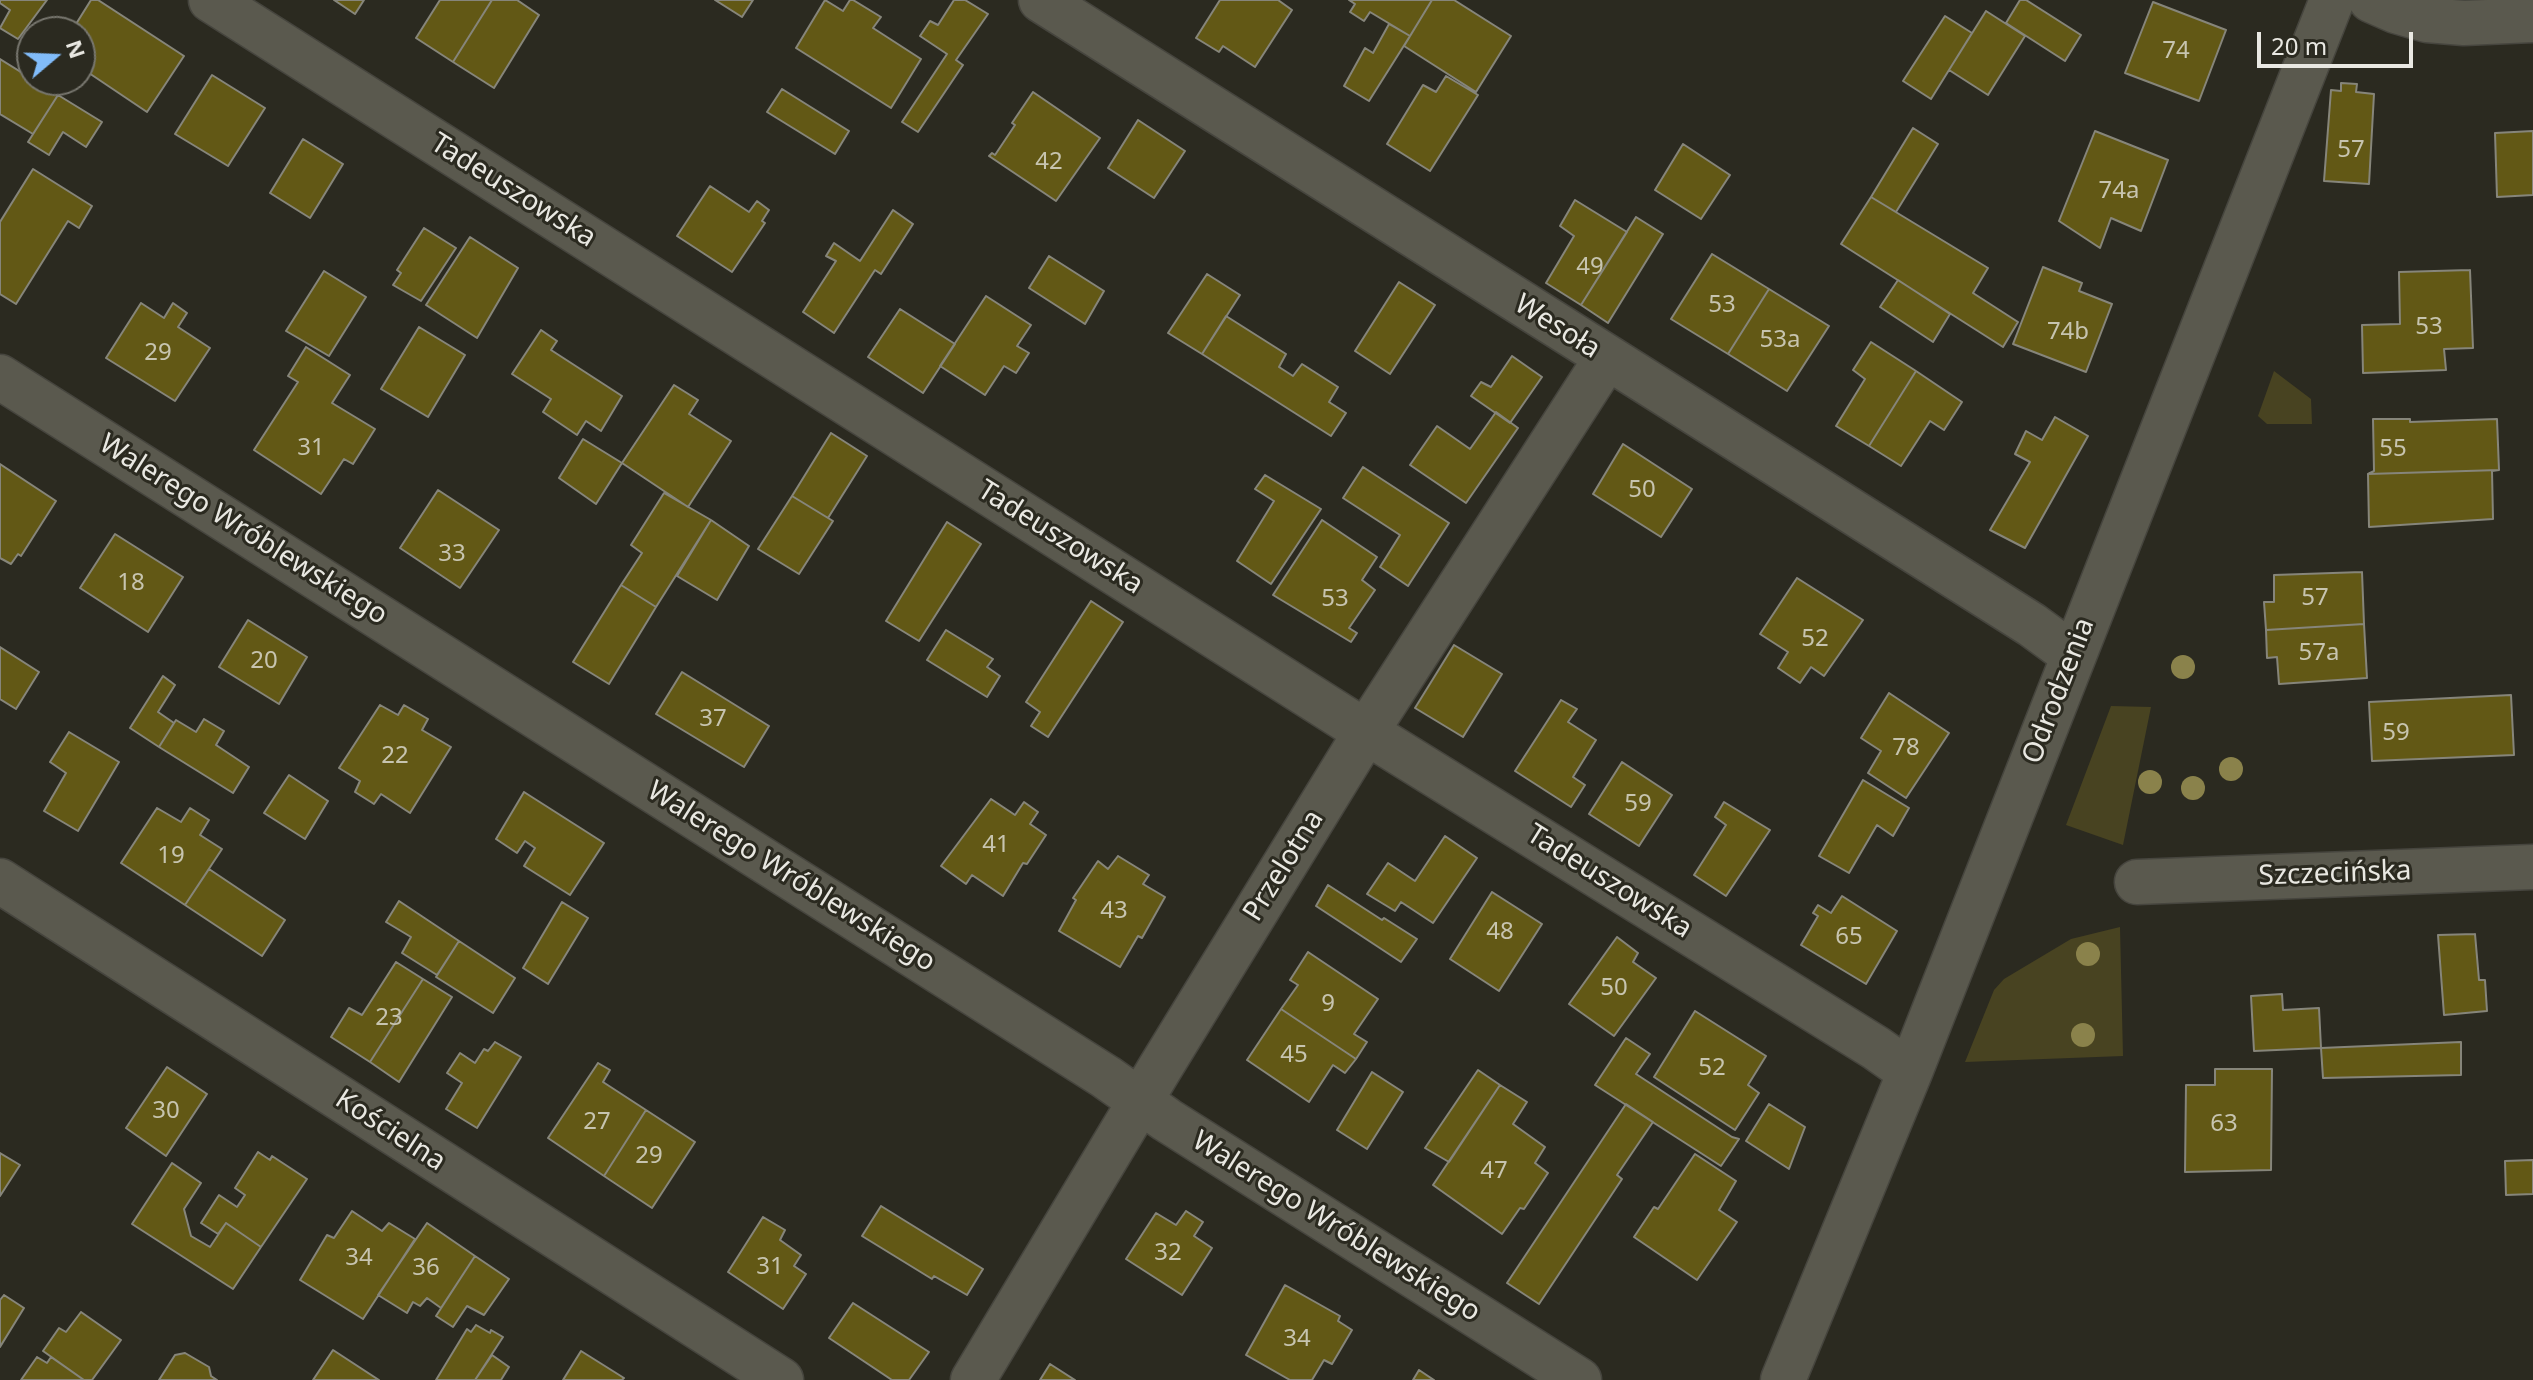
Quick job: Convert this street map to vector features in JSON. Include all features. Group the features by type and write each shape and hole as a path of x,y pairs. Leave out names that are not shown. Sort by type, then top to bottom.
{"street":[{"name":"Tadeuszowska","path":"211,0 1366,732 1910,1072"},
{"name":"Wesoła","path":"1041,0 2032,625 2073,655"},
{"name":"Odrodzenia","path":"1783,1380 1910,1072 2332,0"},
{"path":"2371,0 2427,20 2464,23 2533,20"},
{"name":"Przelotna","path":"973,1380 1366,732 1606,359"},
{"name":"Walerego Wróblewskiego","path":"0,377 1093,1068 1167,1120 1579,1380"},
{"name":"Szczecińska","path":"2137,882 2533,867"},
{"name":"Kościelna","path":"0,881 781,1380"}],"shaded area":[{"path":"2274,371 2311,399 2312,424 2267,424 2258,416"},
{"path":"2111,706 2151,707 2123,845 2066,825"},
{"path":"2120,927 2123,1056 1965,1062 1994,990 2004,979 2071,939"}],"building":[{"path":"0,0 47,0 35,16 16,16 16,38 0,28 10,10"},
{"path":"91,0 98,0 184,56 147,112 96,78 96,16 81,16"},
{"path":"334,0 364,0 355,14"},
{"path":"440,0 492,0 453,62 416,38"},
{"path":"492,0 517,0 539,15 494,88 453,62"},
{"path":"715,0 753,0 742,17"},
{"path":"825,0 843,11 853,0 881,17 873,28 921,59 891,108 796,48"},
{"path":"954,0 965,0 988,14 956,60 963,65 918,132 902,122 947,54 920,36 930,21 938,25"},
{"path":"1220,0 1278,0 1292,10 1255,67 1223,46 1219,52 1196,38"},
{"path":"1349,0 1432,0 1410,36 1370,12 1364,21 1350,12 1355,4"},
{"path":"1432,0 1454,0 1511,36 1476,92 1404,46"},
{"path":"2020,0 2026,0 2081,35 2065,61 2006,23"},
{"path":"2153,2 2226,30 2199,101 2125,73"},
{"path":"1986,11 2025,36 1988,95 1949,70"},
{"path":"1945,16 1972,33 1931,99 1903,81"},
{"path":"1389,24 1410,36 1369,101 1344,86 1365,48 1373,53"},
{"path":"0,59 16,69 16,96 57,96 33,134 0,114"},
{"path":"212,75 265,108 228,166 175,134"},
{"path":"1446,76 1478,95 1430,171 1387,144 1423,85 1436,92"},
{"path":"2341,83 2357,84 2356,92 2374,94 2369,184 2324,181 2331,90 2341,91"},
{"path":"782,89 849,131 835,154 767,112"},
{"path":"1033,92 1100,138 1056,201 989,156 992,153 995,155"},
{"path":"57,96 102,122 86,147 63,132 49,155 28,142"},
{"path":"1138,120 1185,151 1154,198 1108,168"},
{"path":"1913,128 1938,144 1896,212 1871,197"},
{"path":"2095,131 2168,160 2141,231 2111,218 2100,248 2059,221"},
{"path":"2533,131 2533,195 2497,197 2495,133"},
{"path":"303,139 343,164 310,218 270,193"},
{"path":"1683,144 1730,175 1701,219 1655,190"},
{"path":"33,169 92,206 79,228 68,221 16,304 0,294 0,222"},
{"path":"710,186 749,212 757,201 769,210 762,221 765,223 732,272 677,236"},
{"path":"1871,197 1988,268 1973,293 2018,322 2003,347 1841,244"},
{"path":"1575,200 1627,232 1581,305 1546,283 1574,236 1560,226"},
{"path":"893,210 913,224 881,274 875,270 834,333 803,312 836,261 826,256 834,243 860,261"},
{"path":"1636,217 1663,234 1608,323 1581,305"},
{"path":"424,228 456,248 421,301 393,285 401,273 397,270"},
{"path":"470,237 518,268 477,338 426,305"},
{"path":"1712,254 1769,289 1728,354 1671,319"},
{"path":"1049,256 1104,291 1085,324 1029,288"},
{"path":"2043,267 2082,283 2079,291 2112,304 2086,372 2013,344"},
{"path":"2470,270 2473,348 2444,349 2446,370 2363,373 2362,325 2400,324 2399,272"},
{"path":"324,271 366,297 329,356 286,331"},
{"path":"1207,274 1240,295 1202,354 1168,333"},
{"path":"1898,280 1950,314 1933,342 1880,307"},
{"path":"1399,282 1435,305 1390,374 1355,351"},
{"path":"1769,289 1829,326 1787,391 1728,354"},
{"path":"986,296 1031,325 1017,346 1029,353 1016,373 1004,366 985,395 940,366"},
{"path":"141,303 164,318 173,303 187,313 178,327 210,348 175,401 106,358"},
{"path":"900,309 955,344 923,393 868,357"},
{"path":"1226,316 1286,354 1279,367 1293,376 1302,364 1338,387 1329,402 1346,413 1331,436 1202,354"},
{"path":"419,327 465,355 428,417 381,389"},
{"path":"541,330 557,341 551,350 622,396 601,431 586,421 577,435 543,412 551,399 512,374"},
{"path":"1871,342 1916,371 1869,446 1836,426 1865,379 1853,370"},
{"path":"306,347 350,375 332,403 375,429 353,464 344,459 321,494 254,450 298,382 288,376"},
{"path":"1512,356 1542,377 1510,423 1471,396 1481,382 1491,387"},
{"path":"1916,371 1962,402 1944,430 1930,421 1901,466 1869,446"},
{"path":"674,385 698,400 689,414 731,441 688,507 622,463"},
{"path":"1496,412 1518,428 1466,503 1410,465 1437,426 1470,449"},
{"path":"2055,417 2088,436 2025,548 1990,530 2030,462 2015,454 2026,431 2042,440"},
{"path":"2373,419 2410,419 2410,422 2497,419 2499,470 2368,474 2374,471"},
{"path":"831,433 867,456 828,518 792,496"},
{"path":"583,439 622,463 596,504 559,478"},
{"path":"1623,444 1692,489 1661,537 1593,494"},
{"path":"0,464 56,501 21,556 18,554 11,564 0,558"},
{"path":"1363,467 1449,523 1408,586 1380,567 1400,535 1343,498"},
{"path":"2499,470 2492,471 2493,519 2369,527 2368,474"},
{"path":"1265,475 1321,509 1271,584 1237,561 1274,501 1255,489"},
{"path":"438,490 499,530 460,588 400,548"},
{"path":"664,493 711,520 656,607 621,585 642,553 631,545"},
{"path":"792,496 833,521 799,574 758,549"},
{"path":"711,520 749,546 717,600 677,576"},
{"path":"1322,520 1377,557 1362,580 1375,590 1349,628 1357,633 1351,642 1273,595"},
{"path":"947,522 981,544 919,641 886,621"},
{"path":"115,534 183,577 148,632 80,588"},
{"path":"2362,572 2364,624 2266,630 2264,602 2274,602 2274,575"},
{"path":"1797,578 1863,620 1824,676 1811,667 1800,683 1778,668 1788,652 1760,634"},
{"path":"621,585 656,607 609,684 573,662"},
{"path":"1091,601 1123,622 1048,737 1031,726 1040,712 1026,702"},
{"path":"248,620 307,657 279,704 219,667"},
{"path":"2364,624 2367,678 2279,684 2277,657 2267,658 2266,630"},
{"path":"946,630 993,659 987,667 1000,676 987,697 927,660"},
{"path":"1454,645 1502,674 1463,737 1415,708"},
{"path":"0,647 39,672 16,709 0,699"},
{"path":"682,672 769,726 744,767 656,714"},
{"path":"163,676 175,685 158,712 174,723 159,747 130,728"},
{"path":"1889,693 1949,733 1906,798 1868,773 1881,751 1861,738"},
{"path":"2511,695 2514,755 2372,761 2369,702"},
{"path":"1561,700 1577,709 1568,722 1596,740 1573,777 1585,785 1571,807 1515,771"},
{"path":"380,705 398,715 404,705 428,719 422,730 451,747 410,813 381,794 374,804 355,792 360,781 339,768"},
{"path":"204,719 224,731 216,745 249,767 233,793 159,747 176,720 196,732"},
{"path":"69,732 119,762 78,831 44,811 66,773 50,762"},
{"path":"1622,762 1672,795 1639,846 1589,814"},
{"path":"289,775 328,801 305,839 264,813"},
{"path":"1863,780 1909,808 1893,836 1877,825 1849,873 1819,856"},
{"path":"524,792 604,843 570,895 524,866 535,848 525,841 517,853 496,839"},
{"path":"991,799 1015,815 1024,802 1038,812 1030,824 1046,835 1027,864 1023,863 1003,896 972,875 966,884 941,866"},
{"path":"1724,802 1770,830 1726,896 1694,875 1726,825 1715,817"},
{"path":"157,808 181,822 190,808 209,820 200,835 222,849 185,905 121,863"},
{"path":"1445,836 1477,858 1433,923 1401,902 1395,911 1367,894 1388,863 1415,881"},
{"path":"1118,856 1149,875 1143,884 1165,897 1142,938 1138,936 1120,967 1059,931 1076,900 1073,898 1098,861 1108,869"},
{"path":"209,869 285,920 262,956 185,905"},
{"path":"1328,885 1417,939 1401,962 1316,906"},
{"path":"1492,892 1542,924 1499,991 1450,959"},
{"path":"1842,896 1897,931 1866,984 1801,945 1818,916 1813,913 1818,905 1831,913"},
{"path":"399,901 459,941 437,975 402,953 411,937 386,922"},
{"path":"562,902 588,918 548,984 523,968"},
{"path":"2475,934 2479,980 2485,980 2487,1011 2444,1015 2438,935"},
{"path":"1617,937 1638,953 1633,962 1656,978 1614,1036 1569,1004"},
{"path":"459,941 515,978 493,1013 436,977"},
{"path":"1308,952 1378,999 1354,1034 1367,1042 1356,1059 1281,1009 1298,985 1290,980"},
{"path":"396,962 423,979 370,1062 331,1037 349,1008 362,1015"},
{"path":"423,979 452,997 399,1082 370,1062"},
{"path":"2282,994 2283,1010 2319,1008 2321,1048 2254,1051 2251,996"},
{"path":"1281,1009 1356,1059 1345,1073 1333,1065 1309,1102 1247,1060"},
{"path":"1695,1011 1766,1056 1748,1085 1759,1093 1735,1130 1654,1077"},
{"path":"1626,1038 1650,1054 1636,1074 1739,1139 1721,1166 1595,1085"},
{"path":"495,1042 521,1057 477,1128 446,1109 462,1083 447,1073 460,1053 475,1063 484,1049 488,1051"},
{"path":"2461,1042 2461,1075 2323,1078 2321,1048"},
{"path":"598,1063 610,1070 603,1082 646,1110 604,1176 548,1138"},
{"path":"167,1067 207,1094 166,1156 126,1128"},
{"path":"2215,1069 2272,1069 2271,1170 2185,1172 2186,1085 2215,1085"},
{"path":"1478,1070 1500,1085 1449,1162 1425,1148"},
{"path":"1372,1072 1403,1092 1367,1149 1337,1130"},
{"path":"1500,1085 1527,1102 1513,1124 1545,1147 1535,1163 1548,1173 1524,1209 1520,1208 1502,1234 1433,1185"},
{"path":"1626,1104 1653,1122 1617,1175 1622,1179 1539,1304 1507,1283"},
{"path":"1769,1104 1805,1127 1789,1169 1746,1141"},
{"path":"646,1110 695,1142 652,1208 604,1176"},
{"path":"258,1152 270,1160 272,1156 307,1179 261,1247 226,1223 218,1234 201,1223 219,1195 237,1207 245,1195 235,1188"},
{"path":"0,1153 20,1165 0,1196"},
{"path":"1695,1154 1736,1181 1719,1210 1737,1222 1697,1280 1634,1237 1654,1207 1658,1209"},
{"path":"2533,1160 2533,1194 2506,1195 2505,1161"},
{"path":"172,1163 201,1183 184,1209 191,1236 210,1247 226,1223 261,1247 233,1289 132,1224"},
{"path":"881,1206 983,1269 967,1295 934,1276 932,1279 862,1236"},
{"path":"352,1211 382,1231 389,1223 415,1239 363,1319 300,1280 327,1235 334,1238"},
{"path":"1186,1211 1203,1222 1194,1236 1212,1248 1182,1295 1126,1259 1156,1213 1176,1225"},
{"path":"763,1217 785,1230 780,1240 801,1255 794,1266 806,1274 783,1309 728,1272"},
{"path":"427,1223 475,1256 441,1308 427,1298 420,1306 413,1302 407,1313 378,1295"},
{"path":"475,1256 509,1279 484,1315 467,1306 453,1327 436,1316"},
{"path":"1285,1285 1340,1316 1338,1321 1352,1330 1332,1364 1324,1360 1312,1380 1290,1380 1246,1355"},
{"path":"4,1295 24,1308 0,1347 0,1300"},
{"path":"853,1303 929,1352 909,1380 892,1380 829,1338"},
{"path":"81,1312 121,1340 92,1380 84,1380 43,1351 59,1328 66,1332"},
{"path":"476,1325 503,1337 475,1380 436,1380 467,1329 471,1332"},
{"path":"333,1350 379,1380 313,1380"},
{"path":"581,1351 624,1378 563,1380"},
{"path":"185,1353 209,1367 211,1376 217,1380 159,1380 175,1355"},
{"path":"492,1355 509,1367 501,1380 475,1380"},
{"path":"37,1357 47,1363 51,1357 84,1380 21,1380"},
{"path":"1050,1364 1075,1380 1040,1380"},
{"path":"1419,1370 1434,1380 1413,1380"}]}
